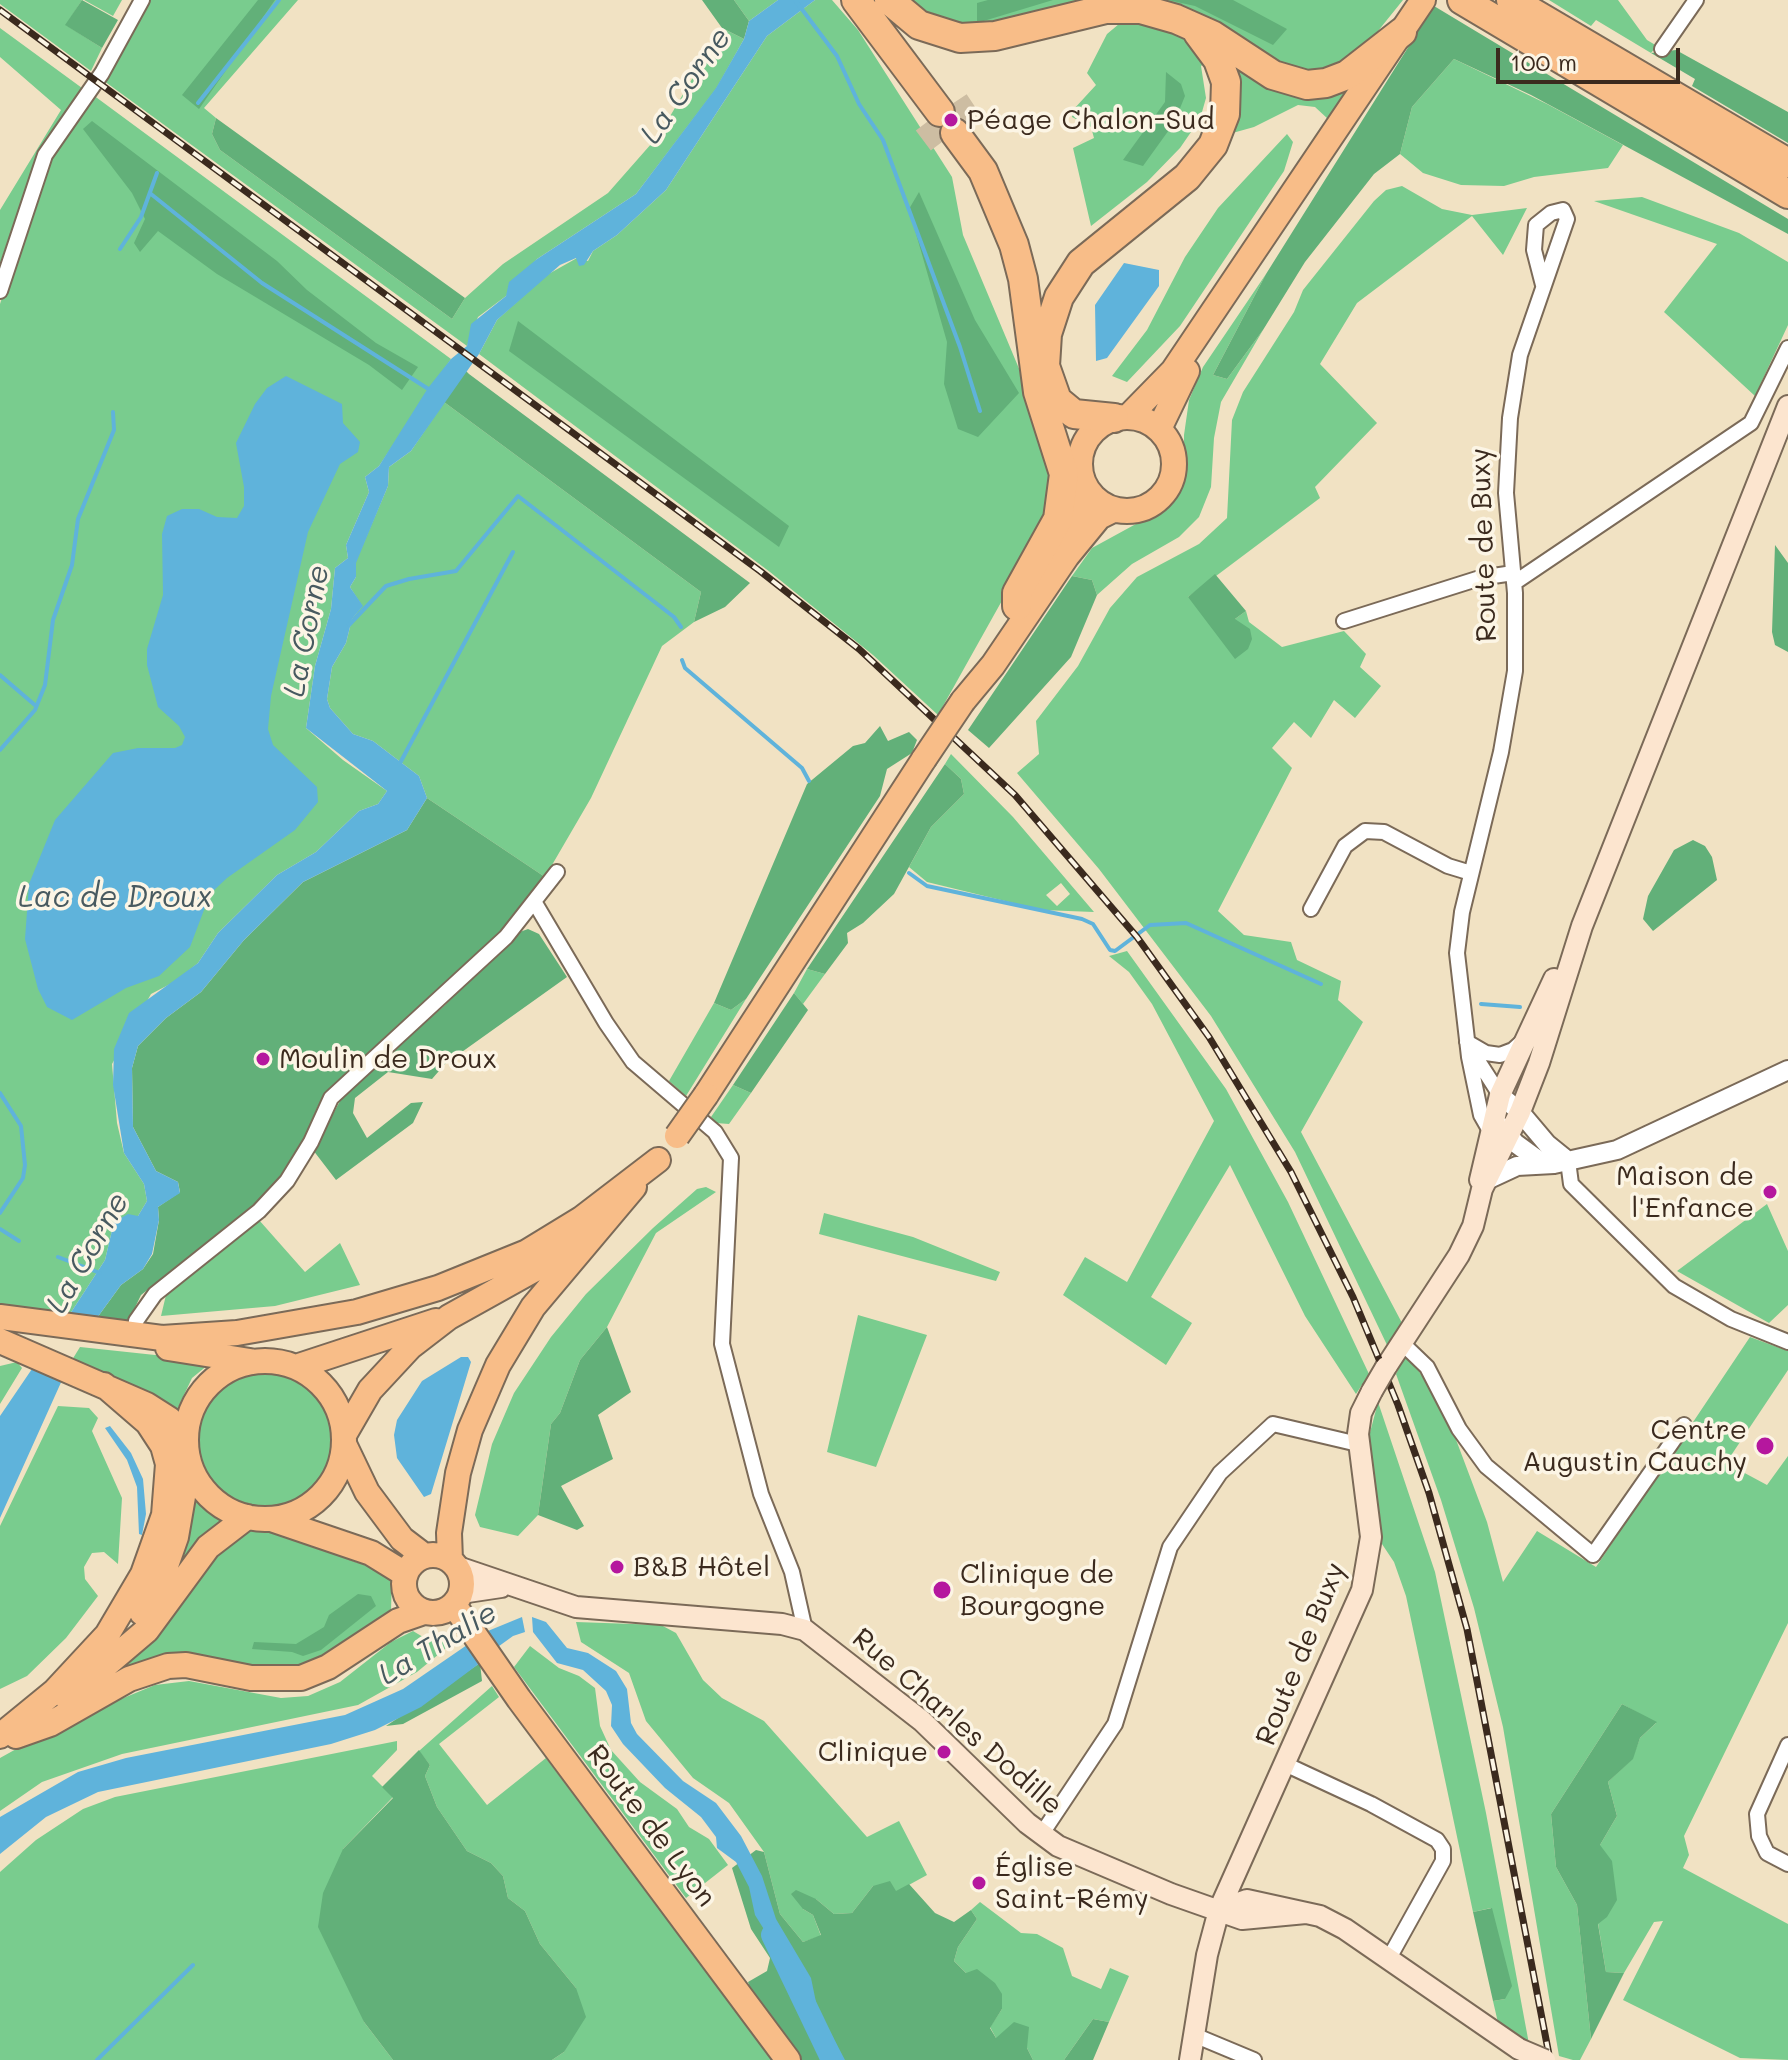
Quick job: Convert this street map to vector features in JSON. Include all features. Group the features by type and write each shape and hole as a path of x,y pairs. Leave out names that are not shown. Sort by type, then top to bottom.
{"highway":[{"path":"856,0 894,46 983,171 999,206 1023,279 1042,406 1064,474 1063,499 1048,541 1017,593 1017,606"},
{"path":"889,0 919,25 960,38 995,36 1075,15 1125,8 1163,14 1212,35 1273,75 1307,85 1326,83 1347,75 1412,17"},
{"path":"1462,0 1788,194"},
{"path":"1511,0 1788,163"},
{"path":"1122,417 1074,414 1057,400 1045,366 1047,334 1059,297 1081,263 1187,177 1218,134 1225,114 1226,82 1211,49 1189,25"},
{"path":"1042,406 1064,433 1082,474"}],"main road":[{"path":"5,1740 50,1724 129,1679 168,1666 186,1665 251,1678 301,1678 328,1667 398,1621 446,1605 462,1580 454,1563 449,1533 458,1473 470,1430 498,1365 533,1307 677,1136 969,692 1077,509 1090,434 1122,417 1173,371 1412,17"},
{"path":"1159,429 1176,388 1383,73 1412,17"},
{"name":"Route de Buxy","path":"1190,2060 1207,1955 1219,1910 1351,1619 1367,1572 1371,1517 1358,1444 1361,1413 1386,1367 1467,1241 1486,1184 1479,1177 1498,1133 1520,1112 1582,926 1788,406"},
{"path":"969,692 993,665 1067,556 1099,517 1113,510 1141,509 1164,494 1174,468 1173,453 1159,429 1122,417"},
{"path":"1082,474 1092,497 1113,510"},
{"name":"Route de Buxy","path":"1498,1133 1498,1101 1526,1037 1582,926"},
{"path":"0,1319 134,1336 211,1336 291,1326 382,1306 438,1288 545,1242 658,1160"},
{"path":"5,1740 86,1683 147,1630 208,1547 259,1518 302,1510 327,1489 342,1460 344,1440 383,1373 449,1317 564,1249 634,1187"},
{"path":"0,1319 296,1367 449,1317"},
{"path":"0,1341 104,1385 160,1413 177,1427 204,1491 223,1507 371,1553 405,1574"},
{"path":"128,1644 170,1556 182,1509 187,1426 200,1396 224,1373 254,1362"},
{"path":"296,1367 324,1387 335,1402 344,1440 367,1492 402,1539 423,1555"},
{"path":"5,1740 107,1635 143,1574 164,1515 168,1464 163,1446 148,1423 104,1385"},
{"path":"446,1605 406,1597 405,1574 423,1555 433,1554 454,1563"},
{"name":"Rue Charles Dodille","path":"454,1563 509,1586 591,1609 782,1624 805,1630 922,1721 1041,1835 1086,1859 1219,1910"},
{"name":"Rue Charles Dodille","path":"446,1605 509,1586"},
{"name":"Route de Lyon","path":"446,1605 469,1630 788,2060"},
{"path":"1219,1910 1247,1900 1332,1922 1519,2049 1545,2060"}],"street":[{"path":"0,291 45,155 102,73 142,0"},
{"path":"1662,49 1696,0"},
{"name":"Route de Buxy","path":"1498,1133 1481,1115 1467,1042 1457,953 1471,873 1514,683 1513,578 1506,493 1510,418 1520,355 1567,219 1563,210 1551,213 1536,225 1534,250 1543,285"},
{"path":"1344,621 1480,578 1513,578 1751,423 1788,348"},
{"path":"1311,909 1345,846 1365,831 1384,832 1448,866 1471,873"},
{"path":"134,1336 136,1321 155,1294 241,1226 287,1181 311,1142 331,1098 490,953 535,903 557,872"},
{"path":"535,903 606,1023 633,1062 715,1132 731,1158 722,1344 758,1483 792,1572 805,1630"},
{"path":"1467,1042 1486,1053 1500,1055 1513,1050 1526,1037"},
{"name":"Route de Buxy","path":"1467,1042 1498,1101 1520,1112"},
{"path":"1486,1184 1517,1166 1568,1161 1617,1150 1788,1070"},
{"path":"1520,1112 1547,1144 1568,1161 1571,1184 1674,1286 1731,1319 1788,1342"},
{"path":"1498,1133 1541,1162"},
{"path":"1402,1343 1427,1367 1459,1429 1486,1466 1593,1555 1684,1425"},
{"path":"1041,1835 1115,1724 1164,1561 1213,1482 1273,1424 1358,1444"},
{"path":"1788,1745 1757,1814 1759,1836 1767,1853 1788,1864"},
{"path":"1287,1765 1371,1804 1437,1840 1443,1849 1443,1861 1388,1960"},
{"path":"1194,2035 1254,2060"}],"green space":[{"path":"0,0 82,0 66,25 102,48 91,71 0,4"},
{"path":"82,0 118,20 102,48 65,25"},
{"path":"84,0 122,0 113,16"},
{"path":"142,0 298,0 204,108 216,118 212,134 220,150 452,319 465,298 503,264 608,193 659,135 722,28 744,39 716,89 636,194 537,259 506,296 478,317 467,346 100,78"},
{"path":"258,0 275,0 199,109 182,95"},
{"path":"702,0 734,0 749,21 744,39 722,28"},
{"path":"734,0 778,0 749,21"},
{"path":"815,0 832,0 858,30 952,177 963,235 1046,433 1056,466 1046,522 938,715 873,655 770,572 479,354 497,320 545,276 577,258 588,261 593,251 617,235 666,190 767,36"},
{"path":"897,0 1403,0 1353,62 1311,78 1143,1 969,32"},
{"path":"988,0 1053,0 977,23 977,3"},
{"path":"1168,0 1233,0 1287,29 1273,45 1195,6"},
{"path":"1549,0 1618,0 1647,40 1657,46 1651,53 1596,20 1591,26"},
{"path":"1434,6 1788,219 1788,234 1531,95 1454,59 1412,107 1400,154 1374,174 1305,262 1263,330 1227,379 1213,375 1266,274"},
{"path":"1138,18 1179,29 1210,59 1201,66 1206,98 1200,119 1180,148 1147,182 1091,226 1073,148 1094,138 1091,127 1072,117 1073,110 1096,85 1087,73 1107,34 1119,24"},
{"path":"0,28 82,88 34,163 0,264 0,210 61,110 0,57"},
{"path":"1220,49 1260,75 1358,80 1328,119 1315,107 1298,105 1254,127 1229,134"},
{"path":"1676,50 1788,112 1788,143 1692,86 1695,79 1651,53"},
{"path":"1454,59 1623,145 1608,168 1534,177 1504,186 1461,185 1423,173 1400,154 1412,107"},
{"path":"1166,72 1181,84 1185,96 1174,123 1143,166 1123,160 1165,102"},
{"path":"89,92 451,359 379,466 365,477 369,492 346,545 348,558 335,568 331,609 315,666 306,728 343,760 387,791 378,804 359,811 316,852 277,875 218,933 198,963 176,981 151,994 112,1064 117,1123 124,1153 144,1184 147,1201 138,1216 114,1222 105,1260 68,1317 0,1308 0,304 47,158"},
{"path":"216,118 465,298 452,319 220,150 212,134"},
{"path":"92,121 277,261 307,290 376,343 418,367 402,390 369,365 217,274 158,231 140,252 134,243 145,219 132,193 83,129"},
{"path":"1287,134 1293,142 1284,171 1180,326 1127,382 1112,376 1147,330 1185,257 1218,208"},
{"path":"1402,186 1442,209 1472,215 1527,208 1503,255 1472,216 1357,303 1320,364 1377,423 1315,487 1320,498 1188,597 1235,619 1246,611 1249,622 1282,647 1344,631 1366,654 1360,667 1381,686 1355,718 1334,700 1311,738 1294,722 1272,748 1292,768 1218,911 1244,935 1291,942 1297,960 1341,981 1338,1000 1363,1022 1301,1132 1402,1323 1387,1345 1295,1152 1211,1016 1099,869 1017,773 1039,754 1036,721 1078,666 1110,608 1137,577 1199,544 1227,518 1232,420 1243,392 1294,312 1303,290 1374,201 1386,190"},
{"path":"919,192 975,320 1019,393 978,437 958,429 944,384 947,342 909,209"},
{"path":"1642,197 1739,233 1788,262 1788,325 1755,396 1664,312 1717,244 1594,201"},
{"path":"1266,274 1213,375 1227,379 1263,330 1221,402 1214,438 1211,487 1199,517 1179,537 1132,564 1097,595 1092,580 1072,576 1092,548 1167,507 1177,495 1184,480 1184,435 1189,400 1203,367"},
{"path":"518,321 789,526 779,547 509,351"},
{"path":"465,370 750,583 725,607 694,622 701,592 444,402"},
{"path":"444,402 701,592 694,622 662,646 591,798 545,877 427,798 419,776 373,741 353,734 330,708 327,699 332,667 346,643 352,619 362,606 350,587 356,577 355,563 388,486 389,467 411,451"},
{"path":"1775,545 1788,563 1788,652 1775,645 1772,632"},
{"path":"1215,574 1246,611 1235,619 1250,629 1252,639 1248,649 1235,659 1188,597"},
{"path":"1072,576 1092,580 1097,595 1071,657 989,748 968,730"},
{"path":"880,726 888,741 909,732 917,740 912,753 887,769 880,796 746,999 731,1010 714,1003 807,784 853,746 865,743"},
{"path":"951,754 1013,817 1094,912 1042,910 927,882 909,867 931,827 964,794 961,779 945,764","holes":["1061,883 1070,894 1057,906 1046,895"]},
{"path":"945,764 961,779 964,794 931,827 894,894 863,923 847,933 848,943 825,974 807,969"},
{"path":"427,798 545,877 510,922 469,964 354,1068 318,1106 300,1147 276,1185 251,1210 141,1295 129,1320 94,1322 121,1285 143,1269 153,1254 158,1207 180,1192 178,1182 156,1171 133,1127 132,1068 138,1046 166,1018 201,992 244,940 303,882 407,830"},
{"path":"1693,840 1705,846 1712,857 1717,880 1653,931 1643,919 1648,896 1674,850"},
{"path":"528,929 539,934 567,977 445,1064 432,1079 388,1072 355,1098 353,1113 367,1138 411,1103 423,1102 413,1123 336,1180 313,1150 345,1092 445,1005 517,933"},
{"path":"1127,951 1226,1089 1288,1202 1369,1374 1356,1394 1305,1316 1230,1165 1151,1297 1192,1323 1166,1365 1063,1295 1085,1257 1127,1282 1214,1121 1152,1004 1129,972 1109,956"},
{"path":"807,969 825,974 803,1004 794,993"},
{"path":"794,993 808,1010 751,1093 733,1085"},
{"path":"746,999 686,1096 669,1081 714,1003 731,1010"},
{"path":"733,1085 751,1093 729,1124 716,1123 711,1117"},
{"path":"706,1187 716,1192 656,1233 607,1327 580,1360 560,1413 551,1424 538,1515 518,1536 480,1527 475,1515 492,1444 514,1393 551,1337 586,1294 653,1228 697,1189"},
{"path":"1767,1204 1788,1251 1788,1305 1769,1323 1677,1271"},
{"path":"824,1213 913,1237 1000,1272 996,1281 819,1234"},
{"path":"259,1220 305,1272 340,1243 360,1285 275,1306 161,1316 166,1295"},
{"path":"858,1315 927,1335 876,1467 827,1452"},
{"path":"607,1327 631,1392 598,1415 613,1459 561,1486 584,1526 577,1530 538,1515 551,1424 560,1413 580,1360"},
{"path":"1750,1337 1788,1351 1788,1370 1726,1463 1767,1485 1788,1456 1788,1623 1684,1836 1689,1855 1683,1868 1788,1924 1788,2060 1740,2058 1623,2000 1663,1921 1654,1922 1624,1973 1606,1972 1598,1923 1600,1845 1617,1816 1608,1782 1632,1759 1640,1738 1656,1723 1622,1704 1551,1814 1556,1867 1577,1905 1591,2039 1580,2060 1573,2060 1559,2056 1503,1727 1474,1608 1441,1500 1396,1374 1405,1355 1411,1358 1449,1421 1487,1522 1503,1582 1537,1531 1596,1567"},
{"path":"80,1347 155,1355 171,1353 214,1360 192,1378 175,1414 72,1360"},
{"path":"17,1362 22,1368 0,1404 0,1366"},
{"path":"263,1369 290,1374 313,1390 329,1413 334,1440 329,1467 313,1490 290,1506 263,1511 236,1506 213,1490 197,1467 192,1440 197,1413 213,1390 236,1374"},
{"path":"1378,1402 1435,1572 1486,1813 1529,2044 1499,2027 1493,2001 1505,1999 1491,1908 1473,1912 1406,1596 1394,1562 1382,1544 1366,1448"},
{"path":"58,1406 89,1408 98,1418 92,1431 122,1498 118,1564 104,1552 92,1553 84,1567 85,1579 98,1596 66,1638 27,1676 0,1689 0,1526"},
{"path":"191,1496 225,1523 178,1573 172,1570"},
{"path":"243,1529 278,1532 358,1563 371,1561 392,1576 391,1611 333,1657 310,1669 117,1673 206,1562"},
{"path":"358,1594 371,1596 376,1606 321,1650 303,1656 292,1652 252,1649 254,1642 296,1644 324,1627 329,1615"},
{"path":"576,1622 661,1625 676,1633 703,1680 722,1698 764,1721 867,1837 899,1821 927,1875 896,1892 873,1886 852,1913 834,1914 816,1899 803,1909 813,1915 821,1936 803,1942 780,1914 764,1852 729,1803 693,1778 646,1721 629,1673 581,1642"},
{"path":"413,1631 428,1640 456,1640 417,1672 358,1705 122,1754 42,1782 0,1811 0,1758 63,1723 155,1685 189,1681 281,1698 308,1696 340,1682 391,1642"},
{"path":"530,1646 559,1668 579,1676 595,1688 600,1726 611,1750 640,1782 677,1809 689,1827 709,1839 728,1865 686,1898 514,1667"},
{"path":"480,1663 482,1681 403,1724 386,1726"},
{"path":"492,1686 499,1697 439,1744 487,1805 546,1758 773,2060 552,2060 564,2052 576,1988 540,1944 525,1911 508,1898 503,1876 491,1863 467,1851 437,1807 425,1776 430,1765 419,1751"},
{"path":"1622,1704 1657,1722 1640,1738 1633,1759 1608,1782 1617,1816 1600,1845 1612,1861 1617,1900 1607,1917 1598,1924 1606,1972 1624,1973 1591,2039 1577,1905 1556,1867 1551,1814"},
{"path":"397,1741 397,1750 372,1776 393,1797 343,1849 364,2022 393,2060 0,2060 0,1872 36,1840 83,1809 115,1797"},
{"path":"419,1750 430,1765 425,1776 437,1807 467,1851 491,1863 503,1876 508,1898 525,1911 540,1944 576,1988 586,2017 564,2052 552,2060 393,2060 364,2022 318,1927 323,1893 343,1849 393,1798 382,1787"},
{"path":"756,1850 764,1852 780,1914 803,1942 821,1935 813,1915 803,1909 791,1894 796,1890 816,1899 834,1914 852,1913 873,1886 890,1881 896,1891 909,1884 935,1913 954,1922 971,1910 977,1919 958,1947 954,1961 966,1973 977,1969 995,1983 1002,1994 1002,2009 990,2028 996,2038 1014,2022 1029,2027 1027,2048 1033,2060 799,2060 756,2006 748,1982 767,1971 770,1958 751,1929 732,1868"},
{"path":"980,1902 1021,1933 1037,1934 1063,1948 1072,1976 1101,1989 1110,1968 1129,1976 1109,2022 1093,2019 1064,2060 1033,2060 1027,2048 996,2038 990,2027 1002,2009 954,1961 958,1947 977,1919 971,1910"},
{"path":"1492,1908 1512,1986 1505,1999 1493,2001 1473,1912"},
{"path":"1093,2019 1109,2022 1093,2060 1064,2060"}],"water":[{"path":"778,0 815,0 767,36 666,190 617,235 593,251 584,265 579,266 576,258 560,265 497,320 479,354 411,451 389,467 388,486 356,563 356,577 350,587 363,606 352,619 346,643 332,667 327,699 330,708 353,734 373,741 419,776 427,798 407,830 303,882 244,940 201,992 166,1018 138,1046 132,1068 133,1127 156,1171 178,1182 180,1193 158,1207 159,1220 152,1254 143,1269 121,1285 94,1322 68,1317 105,1260 114,1222 128,1214 138,1216 147,1201 144,1184 124,1153 113,1085 114,1049 129,1013 198,963 218,933 277,875 316,852 359,811 378,804 387,791 306,728 315,666 331,609 335,568 348,558 346,545 369,492 365,477 379,466 428,388 451,359 467,346 471,324 506,296 509,282 537,259 636,194 716,88 744,39 749,21"},
{"path":"1124,263 1159,270 1159,286 1107,358 1096,361 1095,305"},
{"name":"Lac de Droux","path":"286,376 342,404 343,423 360,442 358,452 340,464 308,532 271,696 268,729 273,745 317,787 318,802 295,830 227,878 210,894 190,947 159,976 126,988 72,1020 47,1007 38,989 25,939 29,884 55,820 113,753 182,745 185,737 179,726 158,707 147,665 147,649 163,595 162,534 167,516 182,509 199,509 217,517 237,518 244,506 244,487 236,443 255,404 267,388"},
{"path":"461,1357 468,1357 471,1362 431,1494 424,1497 397,1458 394,1435 397,1420 422,1381"},
{"path":"34,1366 63,1378 0,1518 0,1416"},
{"path":"110,1426 131,1453 143,1479 146,1514 142,1535 139,1534 137,1487 127,1460 105,1428"},
{"path":"522,1617 525,1632 513,1636 495,1649 483,1633"},
{"path":"532,1617 546,1622 567,1648 588,1653 616,1671 627,1689 631,1723 637,1734 683,1781 716,1803 741,1836 762,1876 776,1919 811,1978 817,2007 845,2060 831,2060 819,2041 795,1979 755,1915 749,1887 736,1862 717,1848 716,1837 701,1817 665,1788 623,1744 611,1726 612,1705 606,1691 583,1670 557,1663 533,1632"},
{"path":"467,1645 480,1663 421,1707 375,1730 331,1744 98,1792 46,1817 0,1854 0,1817 78,1772 126,1758 345,1715 403,1689"}],"waterway":[{"path":"198,103 279,0"},
{"path":"795,0 837,56 859,104 883,140 960,347 980,411"},
{"path":"120,249 141,217 157,173"},
{"path":"151,194 262,283 430,390"},
{"path":"0,750 35,710 45,685 53,620 72,565 78,519 114,430 113,412"},
{"path":"349,625 386,586 456,571 518,496 674,617 681,627"},
{"path":"399,765 513,552"},
{"path":"682,660 685,668 802,768 809,781"},
{"path":"0,675 36,706"},
{"path":"909,873 927,886 1082,919 1093,924 1110,950 1115,951 1150,925 1186,923 1321,984"},
{"path":"1481,1004 1520,1007"},
{"path":"0,1093 21,1126 25,1165 23,1178 0,1213"},
{"path":"0,1229 19,1241"},
{"name":"La Corne","path":"58,1257 100,1273"},
{"name":"La Thalie","path":"772,1935 832,2060"},
{"path":"97,2060 193,1965"}],"tunnel":[{"path":"955,102 969,123"},
{"path":"927,122 942,142"}],"railway":[{"path":"0,10 760,571 859,649 1015,795 1137,937 1209,1037 1291,1172 1353,1297 1398,1405 1429,1493 1467,1629 1550,2060"}],"place":[{"name":"Péage Chalon-Sud","path":"951,120"},
{"name":"Moulin de Droux","path":"263,1059"},
{"name":"Maison de l'Enfance","path":"1770,1192"},
{"name":"Centre Augustin Cauchy","path":"1765,1446"},
{"name":"B&B Hôtel","path":"617,1567"},
{"name":"Clinique de Bourgogne","path":"942,1590"},
{"name":"Clinique","path":"944,1752"},
{"name":"Église Saint-Rémy","path":"979,1883"}]}
